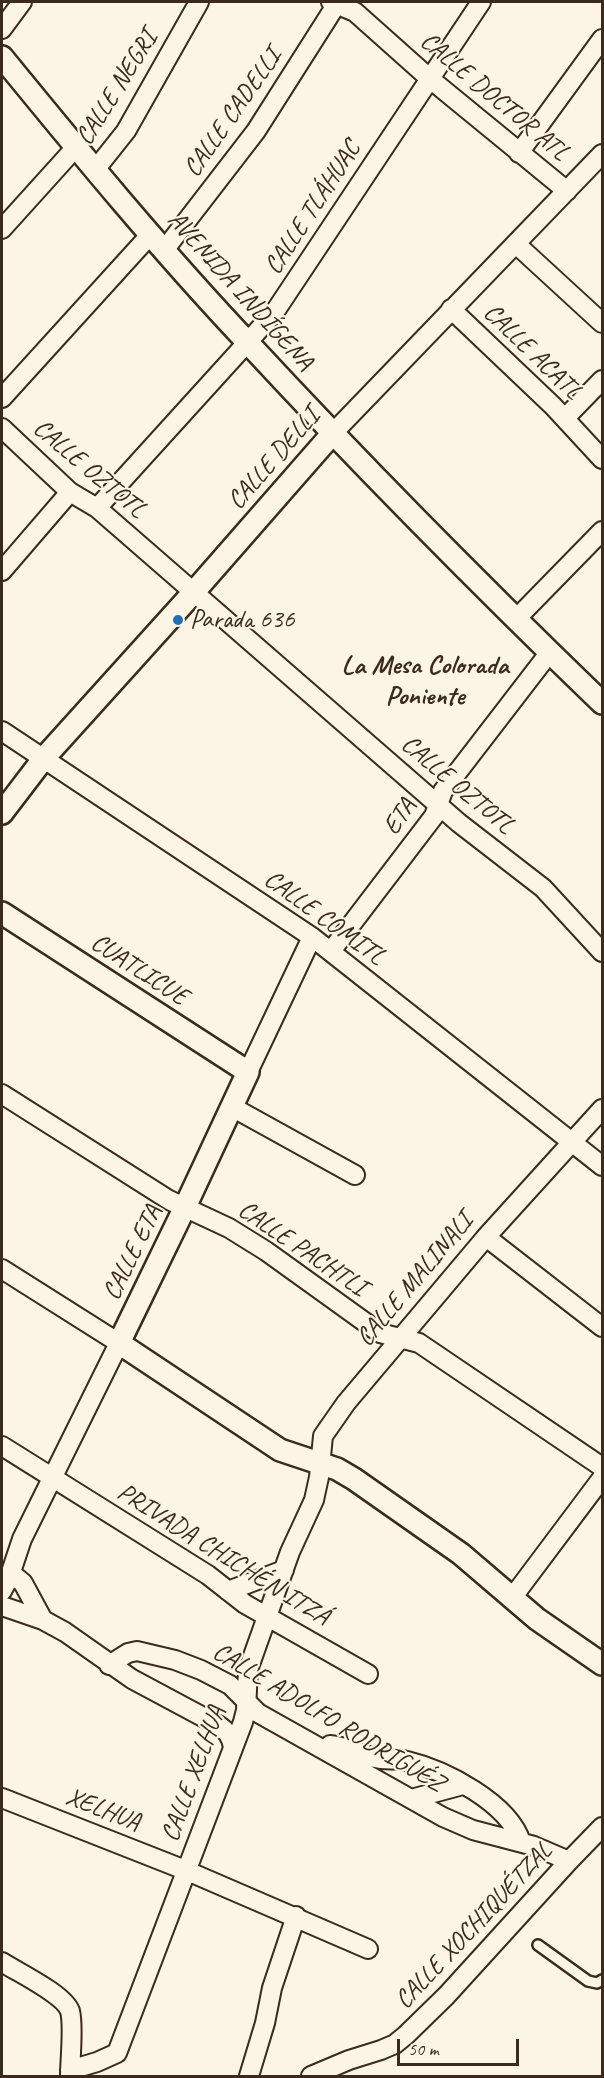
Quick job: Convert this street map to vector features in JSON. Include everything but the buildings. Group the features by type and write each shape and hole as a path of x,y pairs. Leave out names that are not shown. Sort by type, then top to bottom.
{"street":[{"path":"2,29 22,2"},
{"name":"CALLE NEGRI","path":"95,170 126,131 199,2"},
{"name":"CALLE DOCTOR ATL","path":"335,2 355,12 429,78 567,191"},
{"name":"CALLE CADELLI","path":"2,398 158,242 256,131 335,2"},
{"name":"CALLE TLÁHUAC","path":"97,508 274,313 481,2"},
{"path":"519,153 603,39"},
{"name":"AVENIDA INDÍGENA","path":"2,57 95,170 248,344 516,619 603,703"},
{"path":"2,229 76,147"},
{"name":"CALLE DELLI","path":"2,813 44,758 193,593 333,432 603,154"},
{"path":"516,244 603,323"},
{"name":"CALLE ACATL","path":"451,309 565,418 603,459"},
{"path":"565,418 603,380"},
{"name":"CALLE OZTOTL","path":"2,428 70,492 97,508 459,823 543,888 603,952"},
{"path":"2,571 70,492"},
{"path":"516,619 603,531"},
{"name":"ETA","path":"331,951 434,816 443,791 550,652"},
{"name":"CALLE COMITL","path":"2,732 312,937 603,1167"},
{"name":"CUATLICUE","path":"2,913 248,1072"},
{"name":"CALLE ETA","path":"2,1591 11,1573 22,1539 185,1207 312,937"},
{"name":"CALLE PACHTLI","path":"2,1094 169,1200 229,1228 266,1251 380,1333 419,1343 603,1467"},
{"path":"232,1107 355,1175"},
{"name":"CALLE MALINALI","path":"320,1463 321,1441 346,1403 486,1237 603,1109"},
{"path":"486,1237 603,1328"},
{"path":"2,1269 119,1343 280,1450 320,1463 354,1479 461,1554 537,1619 603,1664"},
{"name":"PRIVADA CHICHÉN ITZÁ","path":"2,1446 208,1575 246,1604 368,1674"},
{"name":"CALLE XELHUA","path":"70,2073 117,2053 243,1722 247,1701 248,1670 284,1570 314,1500 320,1463"},
{"path":"512,1598 603,1478"},
{"path":"228,1591 284,1570"},
{"path":"11,1573 23,1583 43,1620"},
{"path":"2,1606 43,1620 65,1632 109,1665 157,1694 226,1730 231,1737 233,1747"},
{"name":"CALLE ADOLFO RODRIGUÉZ","path":"109,1665 128,1653 137,1651 175,1660 225,1681 258,1713 456,1824 521,1842 569,1861"},
{"path":"322,1748 334,1745 376,1758 407,1761 435,1771 491,1803 518,1831 521,1842"},
{"path":"411,1799 463,1785"},
{"name":"XELHUA","path":"2,1798 185,1870 369,1949"},
{"name":"CALLE XOCHIQUÉTZAL","path":"311,2076 351,2068 395,2044 418,2025 603,1827"},
{"path":"249,2076 265,2023 272,1988 296,1916"},
{"path":"2,1962 58,1996 67,2006 71,2019 70,2073"}],"lane":[{"path":"538,1945 588,1981 597,1983 603,1980"}],"place":[{"name":"Parada 636","path":"178,620"}],"district":[{"name":"La Mesa Colorada Poniente","path":"425,682"}]}
